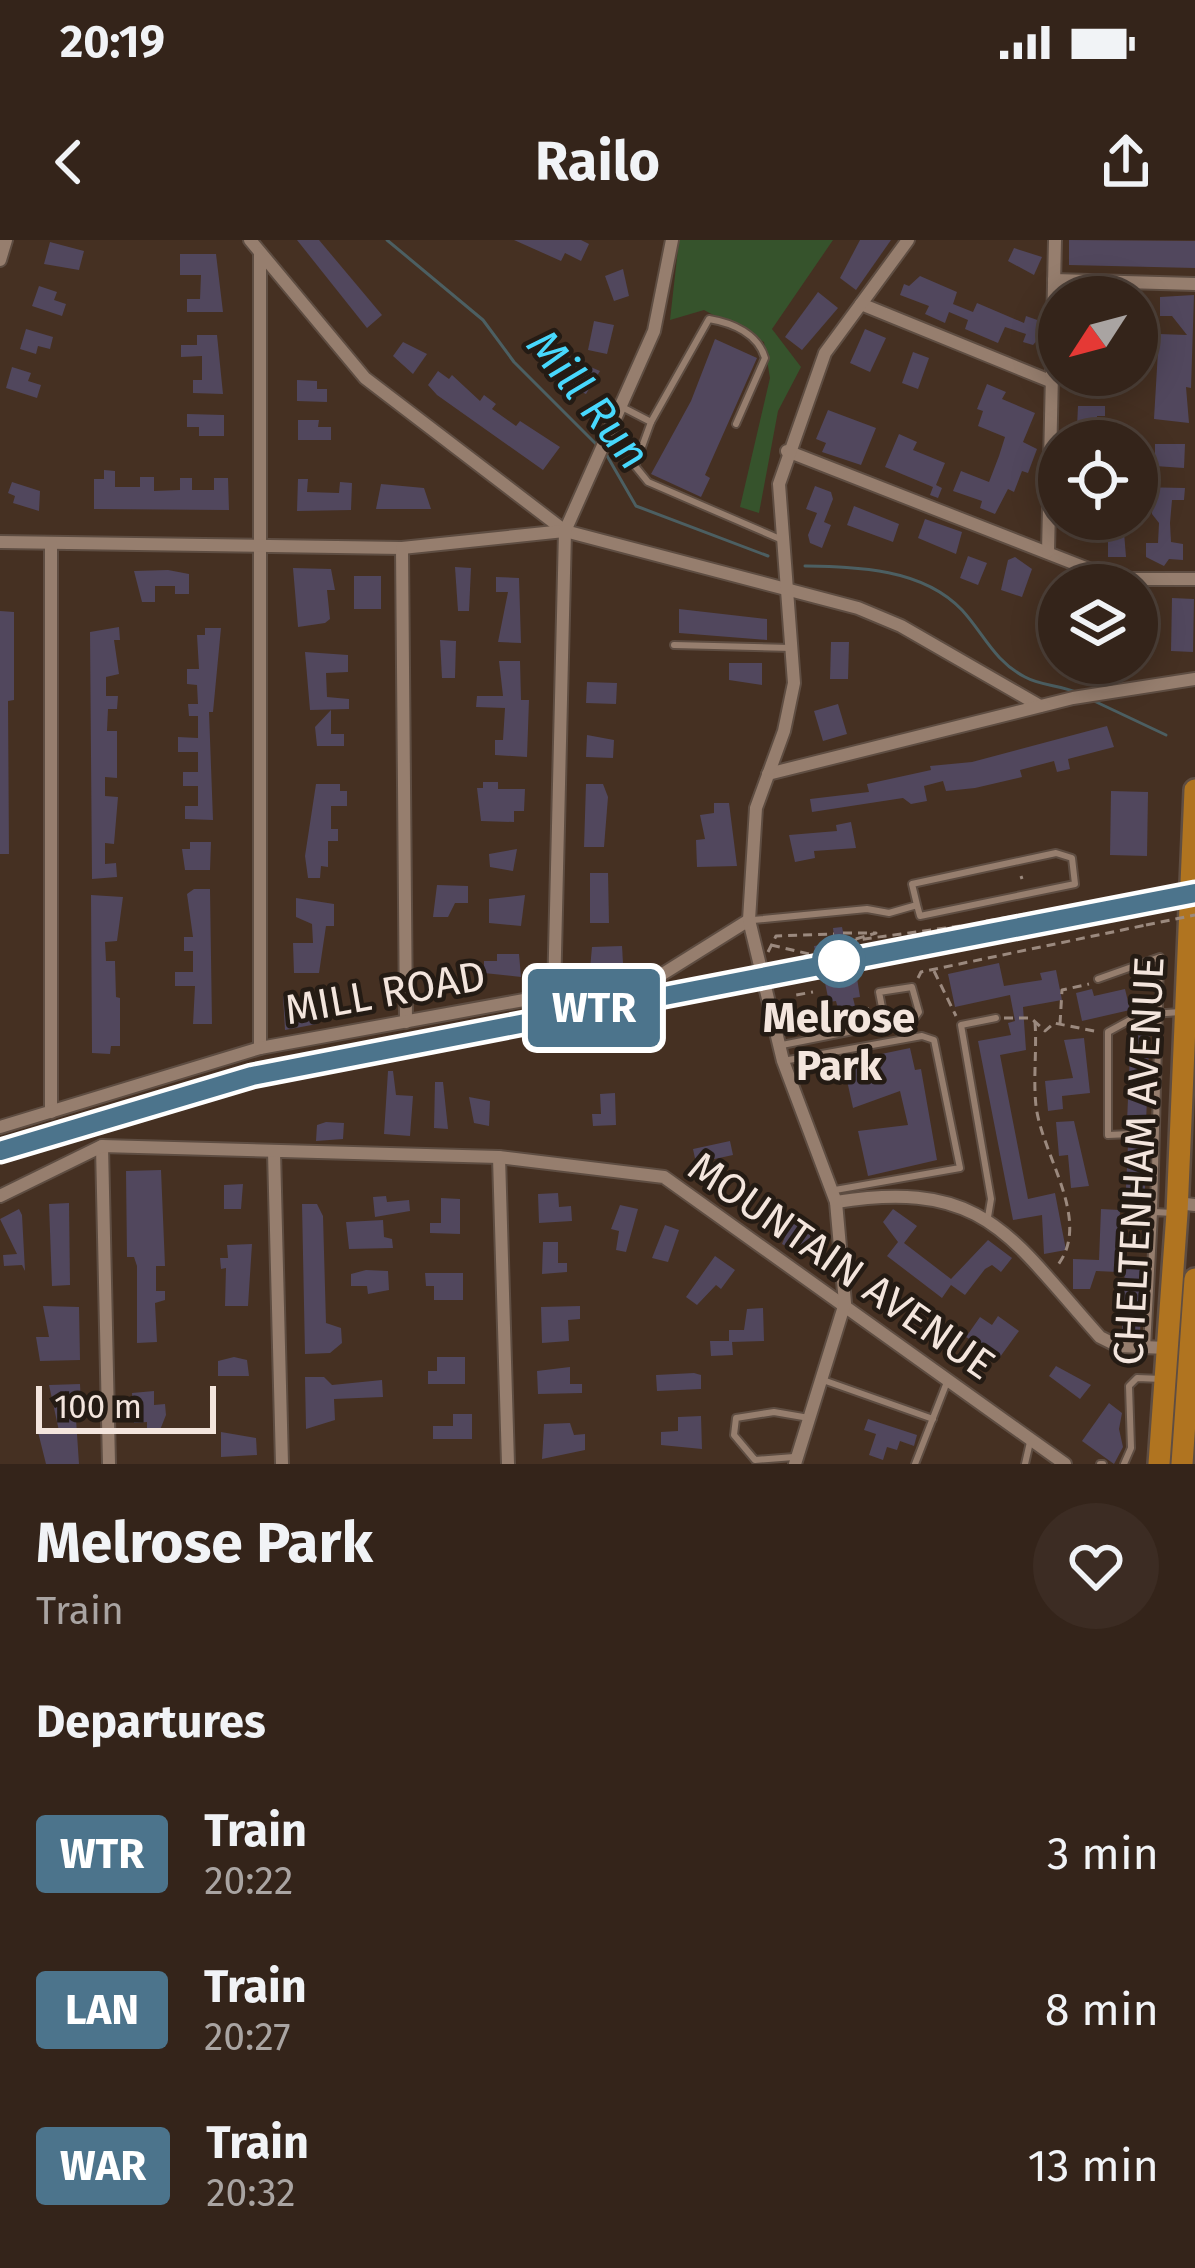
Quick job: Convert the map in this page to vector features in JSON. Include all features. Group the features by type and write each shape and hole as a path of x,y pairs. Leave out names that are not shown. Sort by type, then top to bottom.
{"highway":[{"name":"CHELTENHAM AVENUE","path":"1159,1464 1165,1379 1157,1348 1176,1208 1195,790"},
{"name":"CHELTENHAM AVENUE","path":"1182,1464 1195,1279"}],"street":[{"path":"0,260 6,240"},
{"path":"554,995 565,531 654,331 672,240"},
{"path":"796,1460 845,1303 834,1196 782,1061 749,920 750,846 794,683 779,484 813,376 908,240"},
{"path":"1054,276 1055,240"},
{"path":"255,246 365,378 565,531"},
{"path":"255,246 261,544 260,1048"},
{"path":"1158,283 1195,284"},
{"path":"861,304 1038,376"},
{"path":"1048,552 1050,396"},
{"path":"788,451 1114,579 1195,578"},
{"path":"0,542 402,548 565,531 786,587 901,626 1040,706"},
{"path":"51,543 51,1112"},
{"path":"402,548 406,1022"},
{"path":"768,774 1073,698 1195,680"},
{"name":"MILL ROAD","path":"0,1126 260,1048 661,975 749,920"},
{"path":"102,1146 109,1464"},
{"name":"MOUNTAIN AVENUE","path":"0,1196 102,1146 499,1157 664,1177 1065,1464"},
{"path":"274,1152 282,1464"},
{"path":"499,1157 508,1464"},
{"path":"834,1196 928,1196 988,1217 1100,1337 1118,1346 1157,1348"}],"lane":[{"path":"736,424 766,358 762,346 732,323 710,319 651,422 634,466 648,482 781,539"},
{"path":"621,407 651,422"},
{"path":"674,645 791,648"},
{"name":"MILL ROAD","path":"1056,854 1072,858 1076,884 920,916 917,905 913,884 1056,854"},
{"name":"MILL ROAD","path":"749,920 867,909 889,914 917,905"},
{"path":"1098,979 1160,957 1154,1133 1176,1208"},
{"path":"778,1046 918,1016 912,987 879,992 885,1023"},
{"path":"1154,1133 1108,1135 1108,1032 1139,1016 1185,1011"},
{"path":"988,1217 992,1199 962,1024 996,1018"},
{"path":"782,1061 922,1036 934,1040 960,1168 834,1196"},
{"path":"915,1464 949,1378"},
{"path":"1124,1464 1130,1448 1129,1386 1137,1378 1165,1379"},
{"path":"821,1380 933,1419"},
{"path":"796,1460 755,1460 734,1436 736,1418 774,1412 809,1418"},
{"path":"1024,1464 1031,1439"}],"path":[{"path":"986,921 1195,884"},
{"path":"905,980 934,969 1195,915"},
{"path":"876,933 849,941 891,939 960,926"},
{"path":"843,932 876,933 891,939"},
{"path":"768,952 782,935 834,934"},
{"path":"772,946 809,954"},
{"path":"934,969 962,1024"},
{"path":"1060,1025 1062,990 1098,979"},
{"path":"778,1008 781,1027 787,1032 796,995 813,992"},
{"path":"790,1025 810,1027 840,1014 869,1012 874,1003"},
{"path":"996,1018 1024,1016 1045,1030 1060,1025 1108,1032"},
{"path":"1035,1022 1036,1107 1069,1226 1069,1246 1046,1275"}],"green space":[{"path":"679,240 833,240 772,329 801,367 778,411 759,513 740,507 770,378 764,342 704,310 670,320"}],"building":[{"path":"297,240 319,240 382,315 367,328"},
{"path":"514,240 589,244 581,261 565,253 561,261"},
{"path":"860,240 891,240 856,290 840,278"},
{"path":"1069,240 1195,241 1195,268 1069,265"},
{"path":"50,242 84,251 79,270 44,264"},
{"path":"1014,248 1042,257 1034,275 1008,261"},
{"path":"180,254 216,254 223,312 187,312 187,299 200,299 201,275 180,275"},
{"path":"623,269 629,296 614,301 605,276"},
{"path":"920,276 957,292 953,304 973,312 977,303 1024,323 1026,316 1038,320 1038,339 1033,345 1023,342 1026,334 1005,327 998,343 965,329 968,320 949,312 945,323 925,314 929,306 900,295 904,284 909,286"},
{"path":"39,286 57,292 54,300 66,304 62,316 32,306"},
{"path":"818,292 838,308 802,350 785,337"},
{"path":"1194,295 1191,388 1186,387 1189,423 1154,419 1159,334 1187,335 1172,316 1160,316 1160,297"},
{"path":"594,321 614,325 607,354 588,350"},
{"path":"26,329 53,337 50,349 38,346 36,354 20,349"},
{"path":"865,329 886,338 870,372 850,363"},
{"path":"197,335 217,335 223,394 193,393 193,380 202,380 202,356 181,357 181,345 197,345"},
{"path":"715,339 757,358 705,475 710,478 701,497 651,474 691,401"},
{"path":"403,342 427,354 413,374 393,356"},
{"path":"913,352 929,358 918,389 902,383"},
{"path":"581,363 600,371 586,394 570,387"},
{"path":"12,367 31,373 28,381 41,385 37,398 6,388"},
{"path":"438,371 449,379 452,375 480,401 484,395 496,404 492,409 516,426 520,421 560,447 543,470 437,395 428,385"},
{"path":"297,380 317,381 317,389 327,389 327,402 297,401"},
{"path":"987,384 1006,392 1002,399 1035,413 1023,442 1037,449 1028,473 1022,471 1014,492 1008,489 995,514 980,508 982,501 953,491 961,471 989,482 999,456 1005,437 978,426 983,411 977,409"},
{"path":"1078,406 1105,406 1105,416 1077,420"},
{"path":"828,410 876,428 861,465 822,452 826,443 816,439"},
{"path":"187,414 224,415 224,436 199,436 199,427 187,427"},
{"path":"298,420 319,420 318,427 331,427 331,440 298,440"},
{"path":"899,434 917,442 913,450 945,463 936,485 942,488 938,498 930,495 933,487 885,467"},
{"path":"1158,444 1185,444 1184,468 1158,466"},
{"path":"104,470 115,471 115,487 140,487 140,477 154,477 154,491 180,490 180,478 192,478 192,490 214,490 214,478 228,478 229,510 94,509 94,479 104,479"},
{"path":"298,479 308,479 307,492 339,493 340,482 352,483 351,510 297,511"},
{"path":"12,482 40,491 39,511 13,503 15,496 8,493"},
{"path":"381,484 424,488 431,509 376,509"},
{"path":"815,486 831,492 833,499 824,522 831,525 822,548 810,543 808,535 817,513 806,509"},
{"path":"1158,487 1185,488 1184,500 1172,500 1170,523 1171,542 1183,544 1183,560 1169,559 1164,566 1146,557 1146,543 1158,543"},
{"path":"854,506 899,524 893,542 847,525"},
{"path":"925,519 962,532 956,554 918,538"},
{"path":"1108,540 1125,540 1126,557 1108,557"},
{"path":"968,556 987,563 978,585 960,578"},
{"path":"1015,557 1032,569 1022,597 1001,590 1008,560"},
{"path":"455,567 471,568 469,611 458,611"},
{"path":"293,568 331,569 335,590 327,590 330,619 325,623 298,627"},
{"path":"134,571 189,574 189,594 175,594 175,586 155,586 155,602 142,602"},
{"path":"354,576 381,576 381,609 354,609"},
{"path":"496,577 519,578 521,643 498,642 508,592 496,592"},
{"path":"1172,598 1194,599 1193,652 1171,651"},
{"path":"679,609 767,619 767,640 679,633"},
{"path":"0,611 14,612 14,700 8,701 9,854 0,854"},
{"path":"119,627 120,640 114,640 119,674 106,677 106,696 118,696 117,709 108,709 107,731 117,731 117,778 105,777 105,796 118,797 114,844 105,843 105,864 116,863 117,877 92,879 90,632"},
{"path":"205,628 221,628 213,712 209,712 213,820 185,819 185,806 198,806 198,786 183,786 183,772 198,772 198,752 178,752 178,737 198,738 198,716 189,716 188,704 198,704 197,685 187,684 187,669 199,669 197,635 205,635"},
{"path":"440,640 456,641 455,678 442,678"},
{"path":"831,642 849,642 848,679 830,679"},
{"path":"305,652 348,655 348,672 326,673 327,697 349,699 349,709 310,710"},
{"path":"499,661 520,661 521,700 529,700 527,757 495,755 495,740 503,740 505,708 476,707 477,696 503,696"},
{"path":"729,663 762,663 762,685 729,680"},
{"path":"587,682 617,683 616,704 586,703"},
{"path":"838,704 847,734 823,741 814,711"},
{"path":"331,710 331,734 344,734 344,746 317,746 315,727"},
{"path":"1107,726 1114,747 1068,759 1070,769 1057,772 1054,761 1020,770 1022,777 975,788 946,791 943,781 924,786 927,801 911,804 903,798 812,812 810,799 869,792 867,784 931,770 930,766 972,762"},
{"path":"587,735 614,740 613,758 586,757"},
{"path":"483,782 498,782 498,789 525,789 524,811 514,811 514,822 481,821 477,788 483,788"},
{"path":"316,784 340,784 340,791 347,791 347,806 331,806 331,829 338,829 338,841 328,841 328,867 321,866 320,878 308,878 305,856"},
{"path":"586,784 603,784 608,797 604,847 584,847"},
{"path":"1111,791 1148,792 1147,856 1110,855"},
{"path":"714,803 729,803 737,866 697,867 696,840 705,839 700,815 714,813"},
{"path":"851,822 856,848 814,851 815,858 795,862 789,835 837,831 836,825"},
{"path":"190,842 211,842 210,870 185,870 182,849 190,849"},
{"path":"517,849 513,871 490,867 489,854"},
{"path":"590,873 608,873 609,923 590,923"},
{"path":"437,885 468,886 468,903 455,903 448,917 433,917"},
{"path":"210,889 212,1024 193,1024 195,986 175,986 175,972 193,972 193,951 184,951 184,937 193,937 187,894"},
{"path":"91,895 123,897 117,941 105,942 106,961 115,961 116,997 120,998 120,1046 111,1046 110,1054 92,1053"},
{"path":"525,895 521,926 489,923 489,899"},
{"path":"296,898 334,904 334,926 326,926 319,973 294,973 293,943 313,943 312,924 296,917"},
{"path":"842,927 848,956 817,962 814,946 835,943 833,928"},
{"path":"622,946 623,963 590,969 592,947"},
{"path":"497,954 519,954 521,977 484,973 484,961 497,961"},
{"path":"999,963 1004,986 1042,980 1040,973 1056,970 1062,1000 1023,1007 1026,1050 1000,1055 1028,1199 1055,1193 1066,1250 1044,1254 1042,1215 1013,1220 978,1041 1011,1035 1008,1023 1015,1021 1010,995 955,1007 948,974"},
{"path":"857,978 860,997 853,998 855,1006 838,1009 836,1001 829,1002 825,983"},
{"path":"1092,989 1094,996 1125,989 1130,1010 1082,1021 1076,993"},
{"path":"283,996 293,996 294,1006 316,1005 317,1024 285,1030"},
{"path":"1150,1022 1146,1123 1127,1122 1131,1028"},
{"path":"1084,1038 1090,1093 1062,1096 1063,1109 1048,1111 1045,1081 1073,1078 1064,1040"},
{"path":"910,1048 915,1070 921,1069 937,1160 868,1176 858,1131 908,1125 900,1091 853,1108 843,1062"},
{"path":"388,1071 393,1071 396,1095 413,1096 410,1136 384,1134"},
{"path":"435,1082 443,1082 448,1129 434,1128"},
{"path":"615,1093 616,1125 593,1126 592,1114 601,1114 600,1094"},
{"path":"469,1097 490,1101 489,1126 474,1123"},
{"path":"1074,1121 1089,1186 1071,1188 1068,1155 1059,1156 1056,1122"},
{"path":"344,1123 343,1139 316,1141 317,1125"},
{"path":"730,1141 733,1155 696,1163 693,1149"},
{"path":"1128,1144 1147,1145 1144,1211 1125,1210"},
{"path":"161,1170 165,1266 156,1266 156,1291 165,1291 165,1300 155,1303 157,1342 137,1343 137,1266 134,1257 127,1257 126,1171"},
{"path":"243,1184 241,1209 224,1209 224,1185"},
{"path":"558,1193 559,1207 571,1206 572,1221 539,1223 538,1194"},
{"path":"386,1196 387,1202 409,1200 410,1211 375,1217 373,1197"},
{"path":"441,1198 460,1199 460,1234 430,1233 430,1223 441,1223"},
{"path":"69,1203 70,1285 52,1286 49,1204"},
{"path":"302,1204 317,1204 323,1216 326,1323 341,1328 342,1343 330,1353 305,1354"},
{"path":"620,1205 638,1209 626,1252 616,1250 619,1231 611,1229"},
{"path":"19,1209 25,1271 22,1265 4,1266 3,1255 17,1254 0,1219"},
{"path":"893,1209 917,1226 904,1243 951,1279 988,1240 1012,1258 1001,1272 992,1265 985,1269 965,1295 951,1285 942,1298 887,1256 898,1242 883,1222"},
{"path":"1101,1209 1120,1210 1118,1272 1096,1271 1090,1289 1073,1289 1073,1259 1099,1260"},
{"path":"794,1215 806,1218 802,1230 810,1232 810,1247 802,1254 782,1244"},
{"path":"383,1220 384,1237 392,1239 393,1248 349,1249 346,1222"},
{"path":"665,1225 679,1230 668,1262 652,1258"},
{"path":"543,1242 558,1242 558,1263 567,1263 567,1272 542,1274"},
{"path":"252,1244 248,1306 225,1306 226,1268 221,1269 220,1258 228,1258 227,1245"},
{"path":"715,1256 735,1270 721,1289 716,1285 697,1305 686,1297"},
{"path":"1125,1265 1144,1265 1140,1332 1122,1331"},
{"path":"388,1271 389,1290 368,1294 367,1286 351,1286 351,1274"},
{"path":"425,1273 463,1273 463,1300 434,1300 434,1286 426,1286"},
{"path":"43,1306 79,1307 80,1360 40,1361 36,1337 49,1337"},
{"path":"580,1306 580,1319 568,1320 569,1341 542,1343 541,1307"},
{"path":"763,1308 764,1341 732,1342 733,1355 711,1356 710,1341 729,1341 729,1330 744,1330 747,1309"},
{"path":"998,1316 1019,1331 1000,1357 966,1337 980,1317 992,1325"},
{"path":"437,1357 465,1357 465,1384 428,1384 428,1371 437,1371"},
{"path":"247,1360 249,1376 218,1376 218,1361"},
{"path":"1056,1366 1091,1385 1080,1399 1049,1376"},
{"path":"570,1367 570,1384 582,1384 582,1393 538,1394 537,1371"},
{"path":"656,1375 701,1375 701,1389 657,1391"},
{"path":"305,1377 324,1377 332,1385 382,1380 383,1397 334,1399 335,1420 306,1429"},
{"path":"80,1384 81,1404 75,1404 79,1464 46,1464 38,1432 59,1431 49,1385"},
{"path":"154,1391 154,1405 165,1404 166,1415 160,1430 147,1431 147,1422 134,1423 132,1393"},
{"path":"1109,1403 1122,1413 1123,1447 1114,1464 1082,1441"},
{"path":"453,1414 472,1414 472,1439 433,1439 433,1426 453,1426"},
{"path":"701,1416 702,1449 661,1445 661,1432 678,1431 678,1417"},
{"path":"868,1419 917,1435 914,1446 900,1441 897,1450 887,1447 883,1460 869,1455 876,1434 864,1430"},
{"path":"570,1423 574,1435 585,1434 585,1450 542,1459 544,1424"},
{"path":"221,1432 256,1438 257,1455 221,1457"}],"waterway":[{"name":"Mill Run","path":"387,240 483,320 514,362 599,447"},
{"name":"Mill Run","path":"606,454 636,506 768,556"},
{"name":"Mill Run","path":"805,566 888,573 928,586 962,610 1014,671 1078,693"},
{"name":"Mill Run","path":"1092,700 1166,735"}],"railway":[{"path":"0,1150 252,1076 1195,893"}],"train":[{"name":"WTR","path":"0,1151 73,1125 252,1076 1195,893"}],"place":[{"name":"Melrose Park","path":"839,961"}]}
